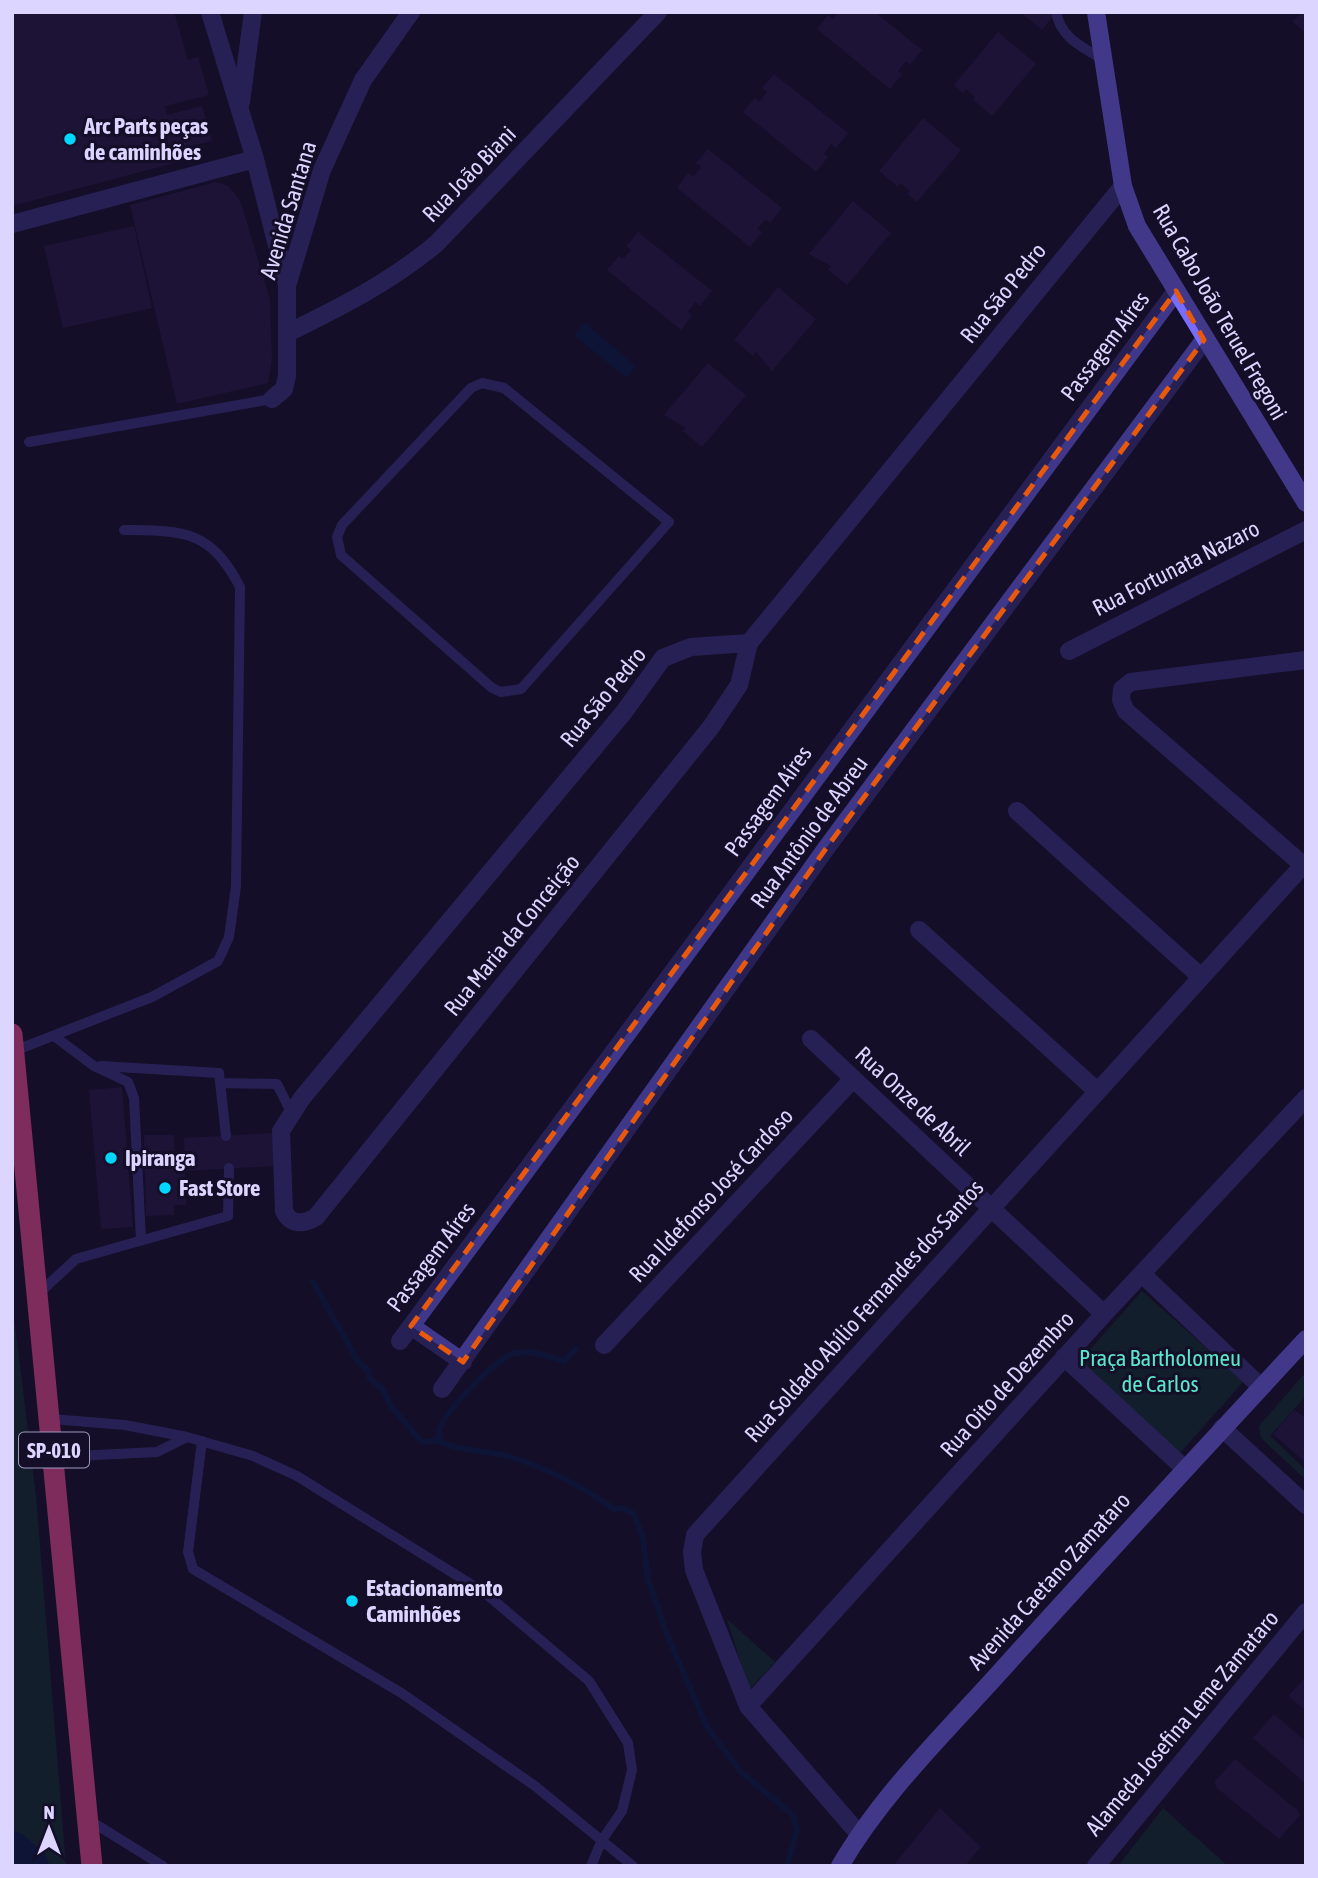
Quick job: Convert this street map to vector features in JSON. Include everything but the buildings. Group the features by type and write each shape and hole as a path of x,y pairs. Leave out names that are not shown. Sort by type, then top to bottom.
{"highway":[{"name":"SP-010","path":"13,1042 55,1457 92,1866"}],"main road":[{"name":"Rua Cabo João Teruel Fregoni","path":"1097,12 1123,186 1137,226 1306,503"},
{"name":"Avenida Caetano Zamataro","path":"840,1866 859,1834 933,1747 1184,1468 1306,1339"}],"street":[{"path":"210,12 255,159 287,286"},
{"path":"240,107 253,12"},
{"name":"Avenida Santana","path":"272,399 284,389 288,333 287,286 322,170 363,80 411,12"},
{"name":"Rua João Biani","path":"288,333 371,292 401,273 436,244 658,12"},
{"path":"12,223 255,159"},
{"name":"Rua São Pedro","path":"284,1211 281,1131 291,1112 624,712 663,658 691,647 749,643 1123,186"},
{"name":"Passagem Aíres","path":"400,1341 1176,291"},
{"name":"Rua Antônio de Abreu","path":"442,1389 827,847 1205,340"},
{"name":"Rua Fortunata Nazaro","path":"1069,651 1306,530"},
{"name":"Rua Maria da Conceição","path":"284,1211 295,1222 306,1223 316,1217 711,727 739,685 749,643"},
{"path":"1304,863 1126,711 1121,700 1122,689 1132,682 1306,660"},
{"path":"1017,811 1201,977"},
{"name":"Rua Soldado Abílio Fernandes dos Santos","path":"859,1834 748,1706 694,1570 692,1552 695,1535 1304,863"},
{"path":"919,930 1097,1091"},
{"name":"Rua Onze de Abril","path":"811,1039 1104,1314"},
{"name":"Rua Ildefonso José Cardoso","path":"604,1345 853,1079"},
{"name":"Rua Oito de Dezembro","path":"748,1706 1064,1357 1306,1098"},
{"path":"1143,1275 1261,1387"},
{"path":"411,1326 463,1362"},
{"path":"1064,1357 1184,1468"},
{"path":"1222,1428 1306,1505"},
{"name":"Alameda Josefina Leme Zamataro","path":"1096,1866 1167,1791 1306,1612"}],"lane":[{"path":"1056,12 1059,26 1067,37 1104,60"},
{"path":"482,383 504,388 669,522 521,689 512,692 492,688 341,555 337,547 342,525 471,388 482,383"},
{"name":"Avenida Santana","path":"29,442 272,399"},
{"path":"13,1042 54,1036 152,997 218,961 229,937 236,886 240,587 218,553 183,531 124,530"},
{"path":"54,1036 94,1066 128,1082 134,1098 141,1240"},
{"path":"94,1066 219,1073 226,1136"},
{"path":"220,1083 277,1084 291,1112"},
{"path":"37,1295 76,1259 228,1216 229,1168"},
{"path":"51,1419 125,1425 187,1437 253,1456 309,1483 485,1593 589,1681 628,1742 632,1770 622,1811 602,1840 591,1866"},
{"path":"55,1457 157,1452 187,1437"},
{"path":"202,1441 188,1552 193,1569 403,1694 535,1786 634,1866"},
{"path":"88,1820 163,1866"}],"highlighted area":[{"path":"1176,291 1204,340 827,847 463,1362 411,1326 962,580"}],"green space":[{"name":"Praça Bartholomeu de Carlos","path":"1142,1291 1244,1381 1180,1453 1078,1363"},
{"path":"12,1301 36,1496 66,1866 12,1866"},
{"path":"1306,1372 1306,1396 1270,1436 1306,1470 1306,1480 1261,1438 1259,1426"},
{"path":"727,1619 775,1662 749,1690"},
{"path":"1163,1808 1228,1866 1118,1866"}],"water":[{"path":"585,323 636,366 626,378 574,335"}],"waterway":[{"path":"313,1282 359,1363 367,1369 370,1379 382,1388 391,1406 422,1442 434,1441 440,1436"},
{"path":"576,1349 564,1361 528,1352 515,1353 496,1364 460,1400 442,1423 439,1431 440,1442 457,1448 524,1461 564,1479 614,1509 622,1508 634,1514 643,1538 648,1579 666,1632 707,1727 740,1771 793,1815 797,1830 787,1866"},
{"path":"12,1850 30,1866"}],"place":[{"name":"Arc Parts peças de caminhões","path":"70,139"},
{"name":"Ipiranga","path":"111,1158"},
{"name":"Fast Store","path":"165,1188"},
{"name":"Estacionamento Caminhões","path":"352,1601"}]}
